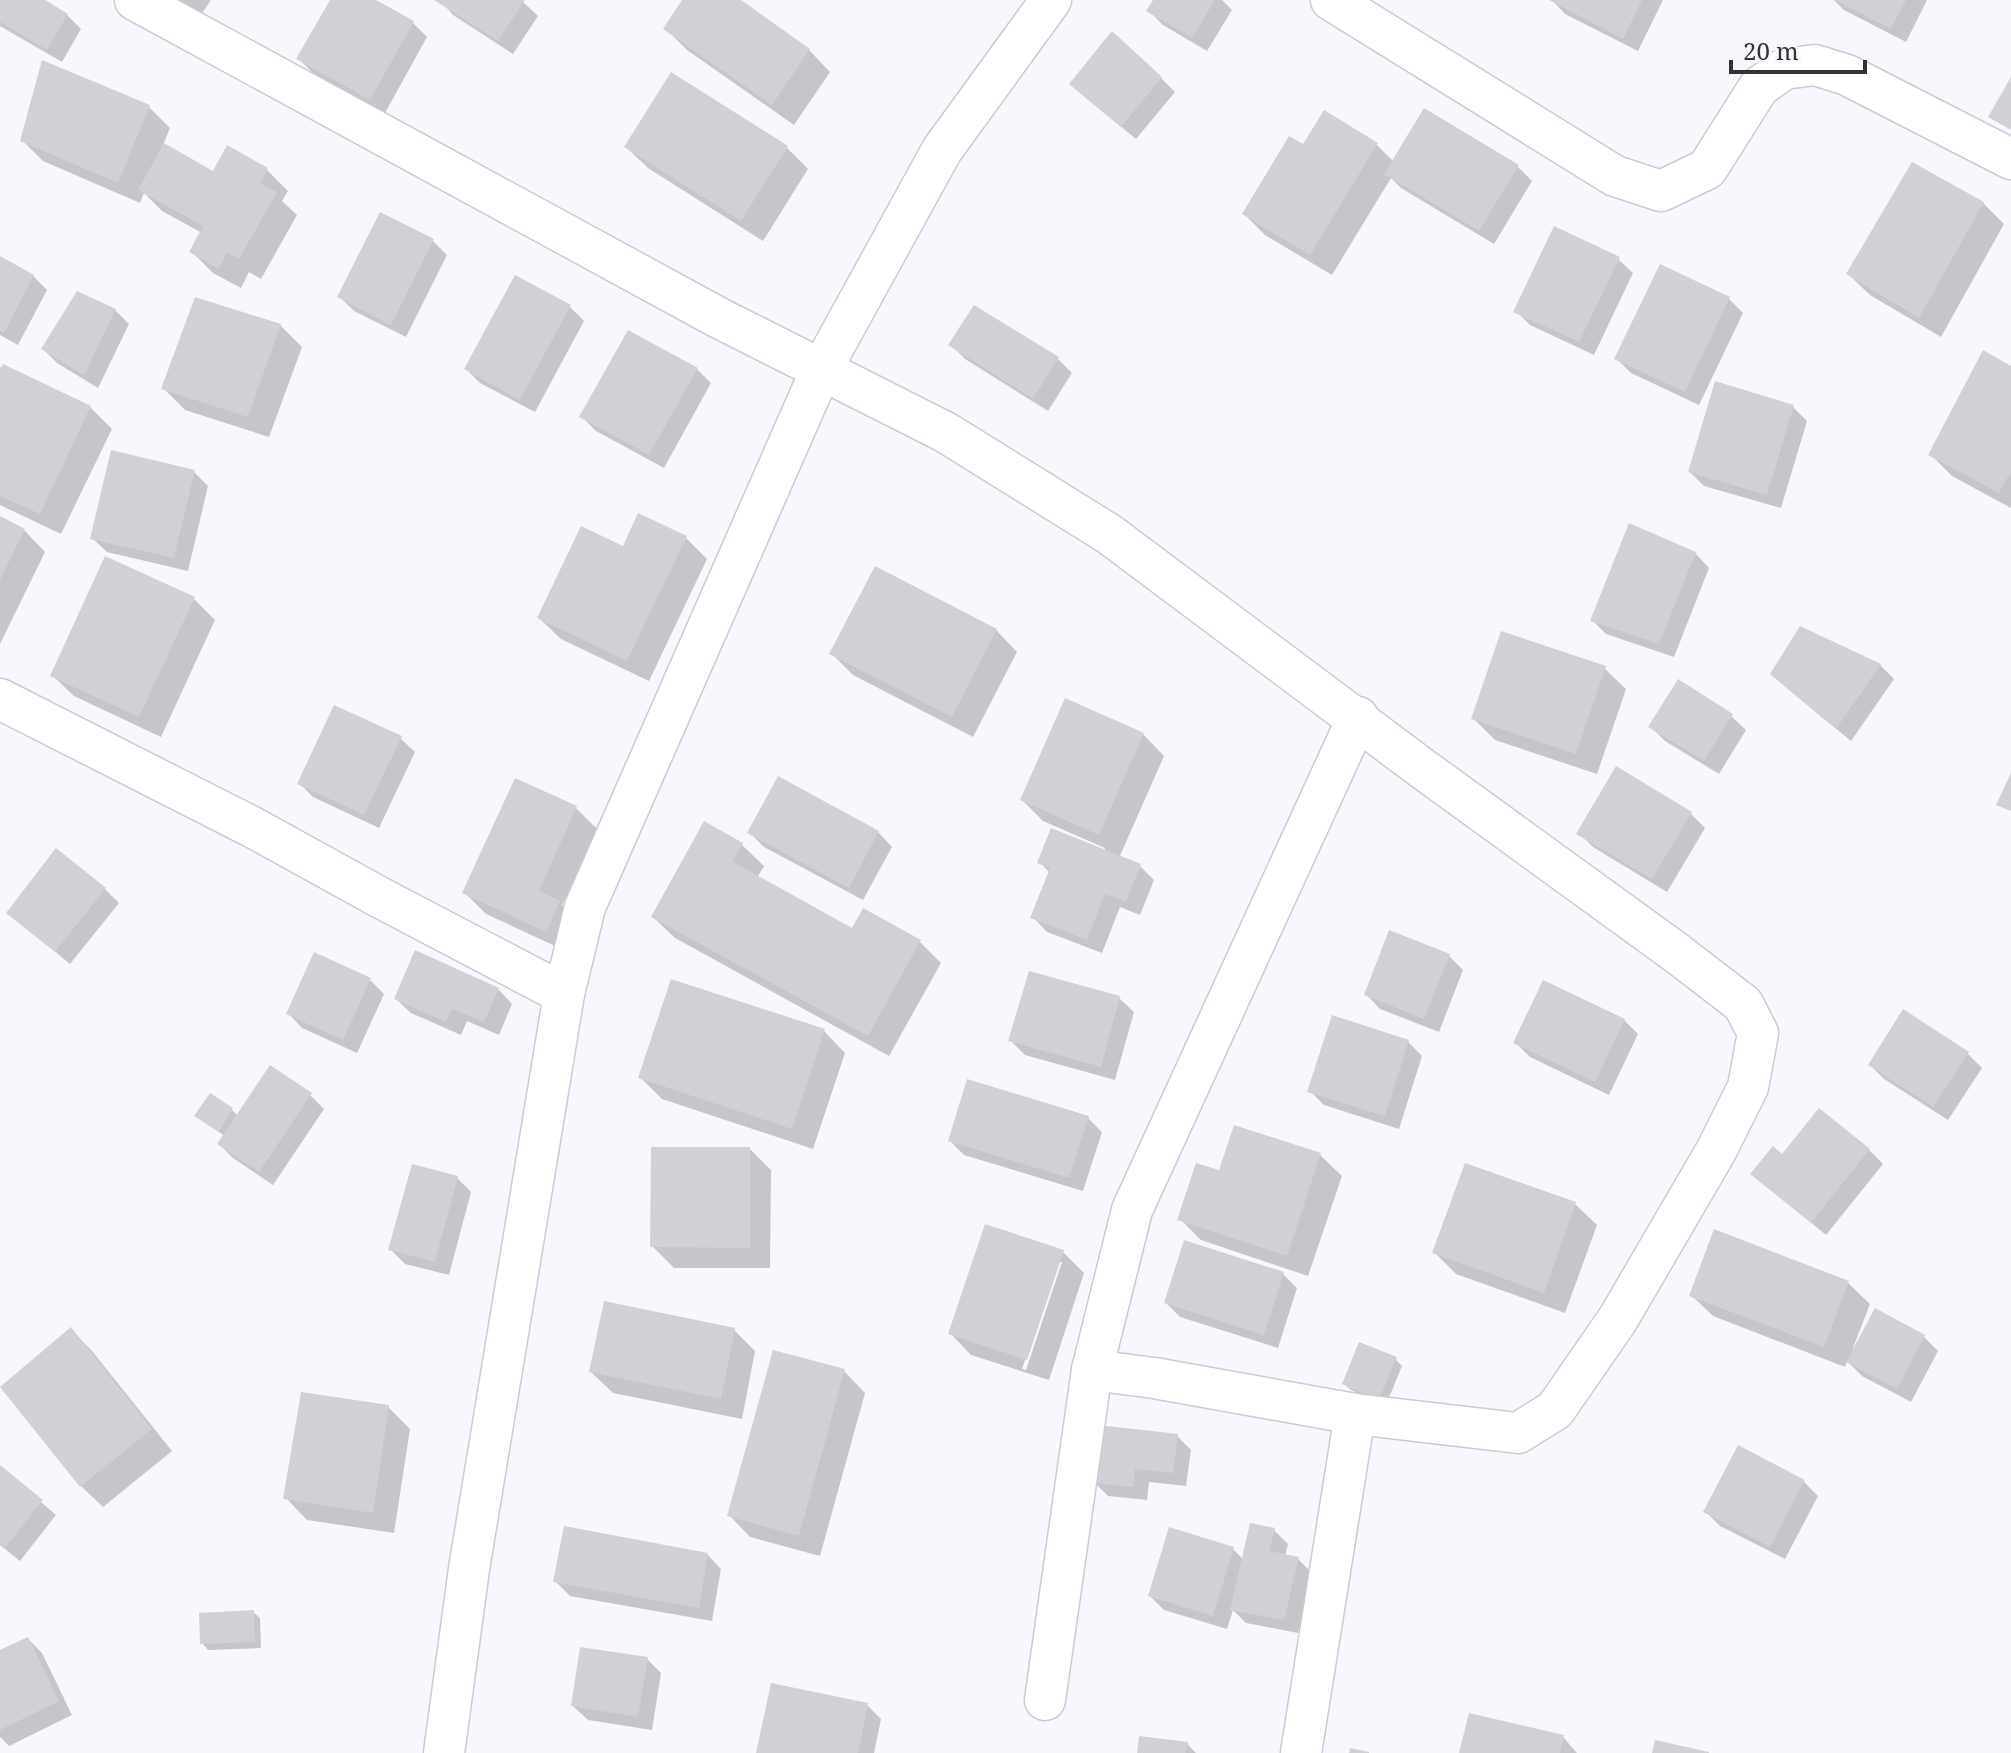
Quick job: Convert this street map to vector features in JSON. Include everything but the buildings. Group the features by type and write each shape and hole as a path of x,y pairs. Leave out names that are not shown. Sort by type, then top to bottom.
{"street":[{"path":"135,0 719,318 945,432 1109,534 1743,1004 1758,1033 1748,1087 1716,1151 1618,1319 1555,1410 1518,1433 1355,1414 1092,1370"},
{"path":"444,1753 469,1569 564,994 585,907 821,370 942,150 1051,0"},
{"path":"1331,0 1615,176 1661,191 1707,169 1759,87 1784,69 1815,65 1847,75 2011,159"},
{"path":"0,699 254,828 564,994"},
{"path":"1045,1700 1092,1370 1132,1210 1358,717"},
{"path":"1301,1753 1355,1414"}]}
